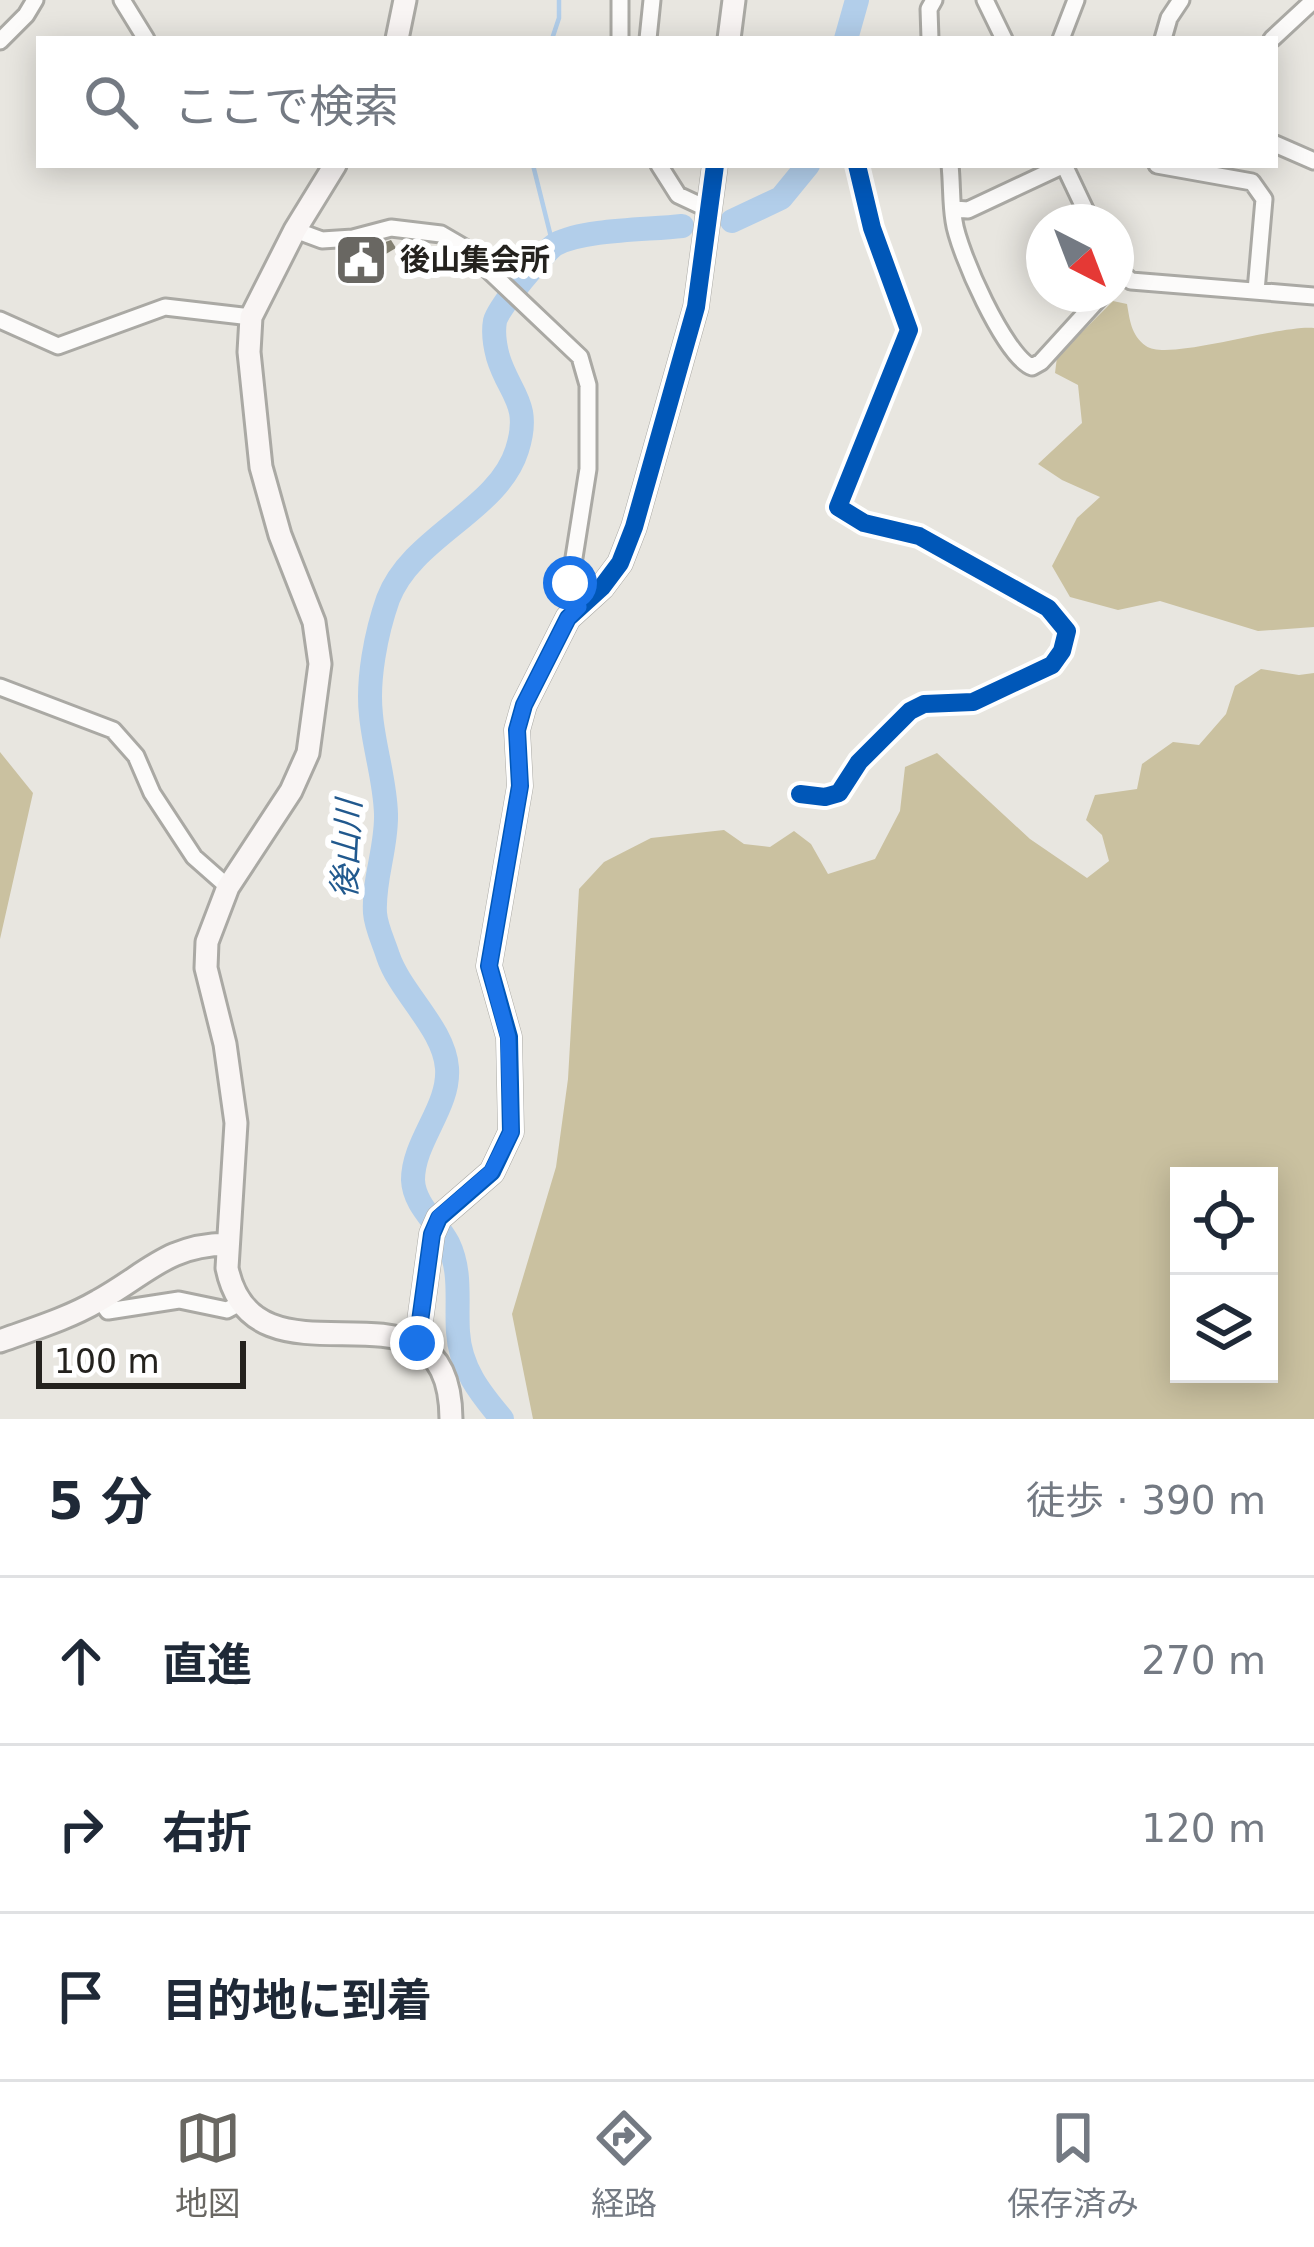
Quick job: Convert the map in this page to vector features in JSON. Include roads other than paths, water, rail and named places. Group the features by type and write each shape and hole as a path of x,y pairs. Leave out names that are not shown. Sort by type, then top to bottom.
{"street":[{"path":"0,41 35,0"},
{"path":"122,0 144,36"},
{"path":"398,36 405,0"},
{"path":"620,0 620,36"},
{"path":"648,36 652,0"},
{"path":"729,36 734,0"},
{"path":"931,36 929,9 934,0"},
{"path":"985,0 1003,36"},
{"path":"1062,36 1076,0"},
{"path":"1164,36 1181,0"},
{"path":"1275,36 1314,0"},
{"path":"1278,145 1314,161"},
{"path":"328,168 251,316 249,352 261,467 280,535 314,622 320,664 308,753 292,791 228,887 207,942 206,968 233,1087 236,1123 227,1244 231,1288 250,1315 277,1329 298,1334 393,1335 417,1343 442,1367 451,1419"},
{"path":"660,168 677,195 710,210"},
{"path":"417,1343 432,1234 439,1217 491,1172 511,1132 508,1037 489,966 520,786 517,730 524,705 568,618 620,563 634,527 687,349 715,168"},
{"path":"800,794 825,797 839,793 859,762 910,711 924,704 973,702 1052,665 1067,631 1048,608 919,536 864,524 838,507 909,330 872,228 858,168"},
{"path":"950,168 954,225 1000,336 1019,362 1033,367 1041,362 1087,312"},
{"path":"954,209 968,210 1058,168"},
{"path":"1065,168 1082,204"},
{"path":"1174,168 1252,182 1260,188 1264,199 1256,291"},
{"path":"295,230 322,240 391,228 441,234 465,248 580,357 588,385 588,469 570,583 579,607"},
{"path":"1134,280 1314,296"},
{"path":"0,320 58,346 165,307 251,316"},
{"path":"0,687 113,730 136,756 152,793 194,857 228,887"},
{"path":"0,1341 100,1300 163,1257 196,1244 227,1244"},
{"path":"100,1300 108,1311 179,1300 227,1310 240,1303"}],"waterway":[{"path":"553,36 559,0"},
{"path":"847,36 857,0"},
{"path":"534,168 553,245"},
{"path":"732,221 781,198 806,168"},
{"name":"後山川","path":"502,1419 467,1368 458,1332 452,1254 414,1189 415,1166 443,1096 447,1068 438,1039 394,970 376,918 386,814 371,715 374,657 388,599 400,577 492,490 517,450 520,410 498,357 494,334 498,314 513,293 556,244 600,233 682,226"}],"place":[{"name":"後山集会所","path":"361,260"}]}
